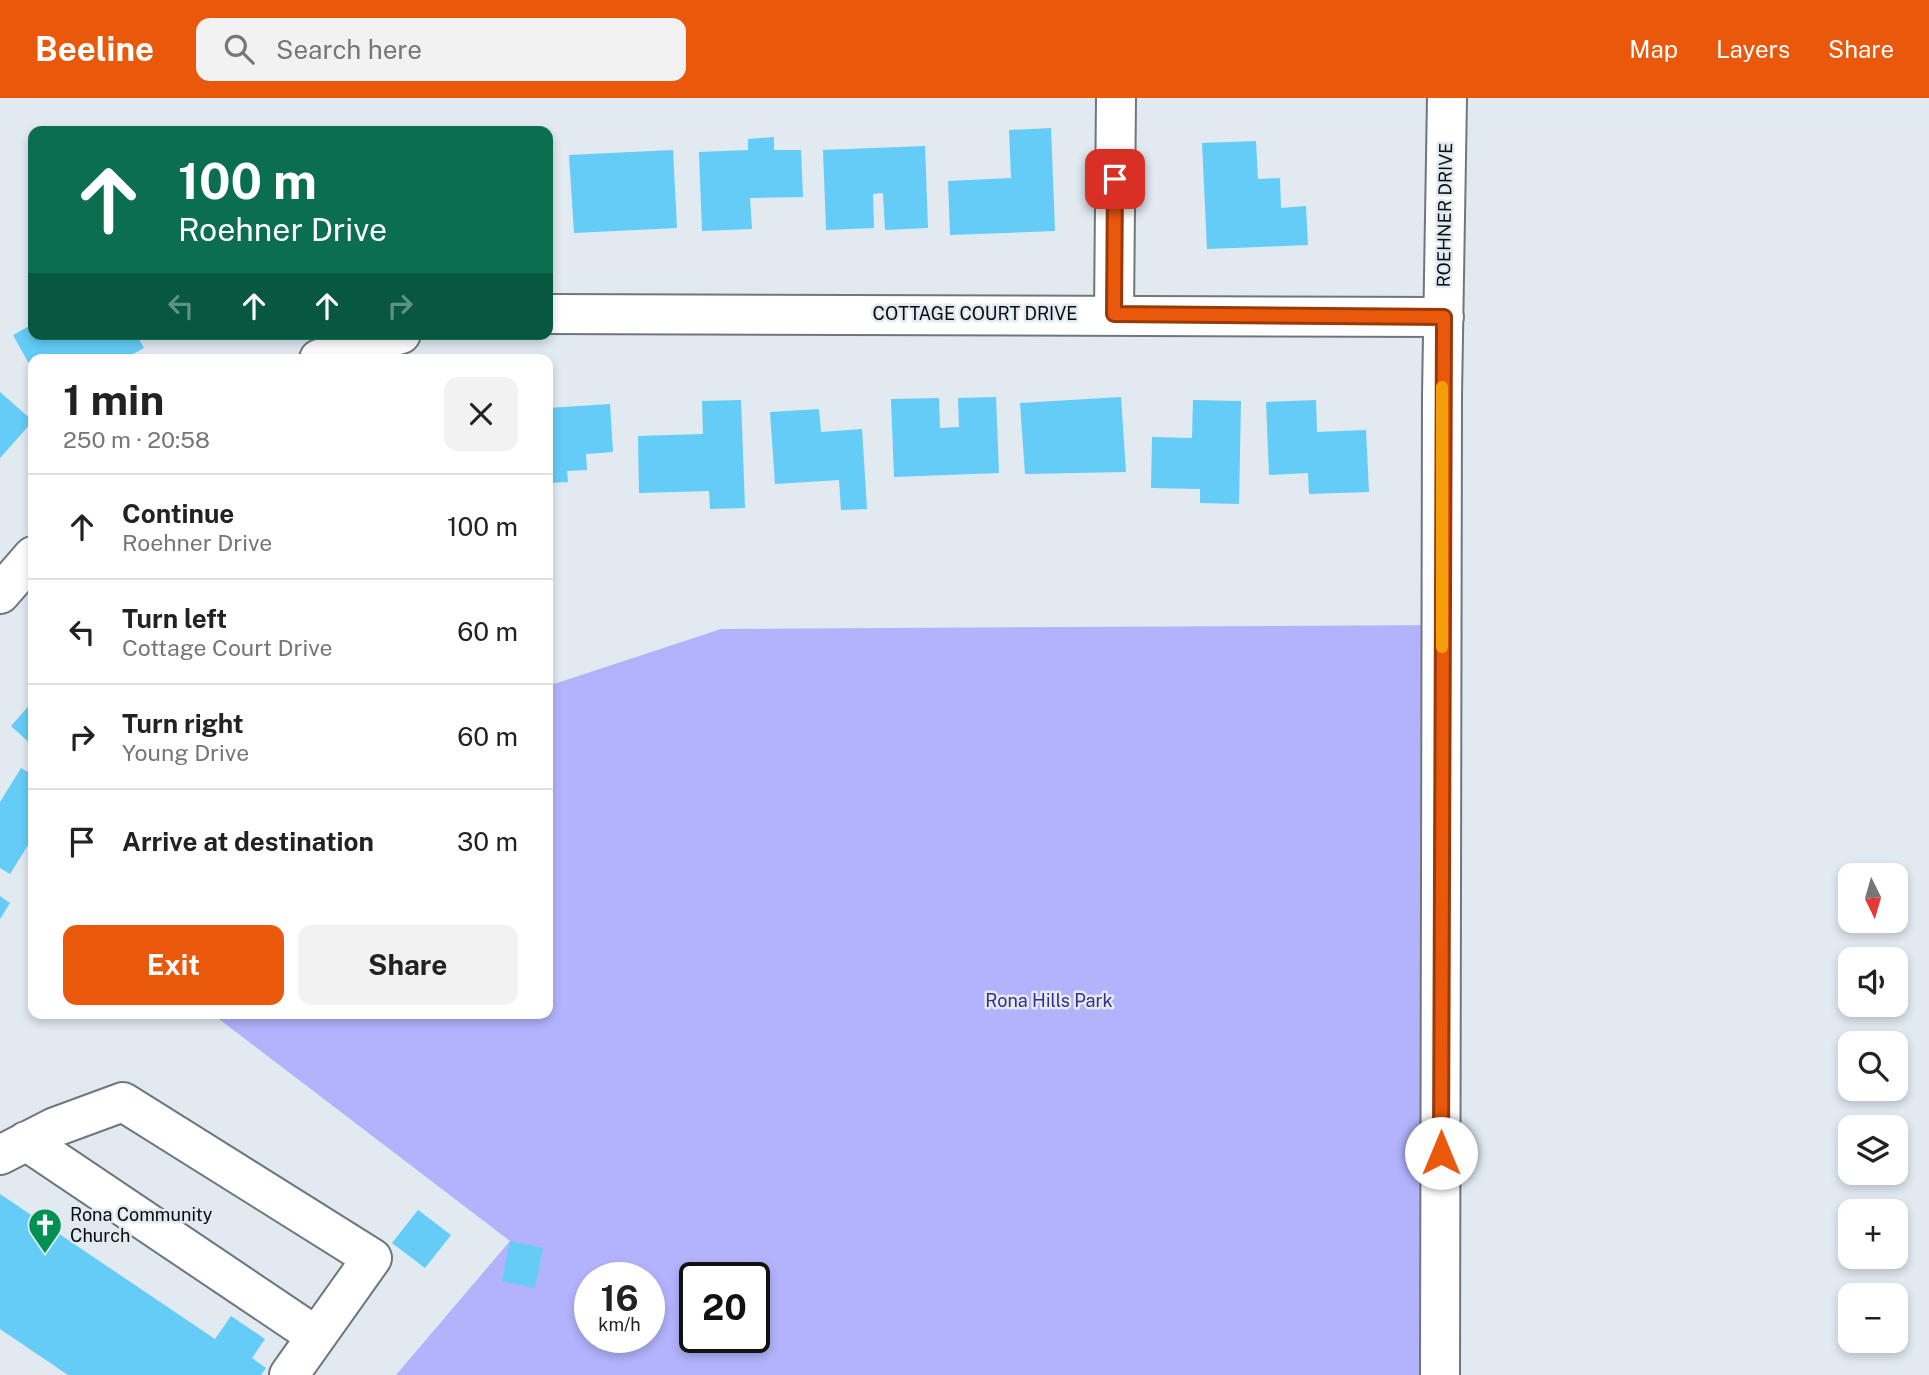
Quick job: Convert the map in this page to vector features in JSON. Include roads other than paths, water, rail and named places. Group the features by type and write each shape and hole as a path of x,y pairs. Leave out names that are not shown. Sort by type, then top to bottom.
{"street":[{"path":"1114,314 1116,98"},
{"name":"ROEHNER DRIVE","path":"1440,1375 1442,625 1447,98"},
{"name":"COTTAGE COURT DRIVE","path":"553,314 1444,317"},
{"path":"335,354 381,340"},
{"path":"0,594 28,562"},
{"path":"13,1148 122,1102 372,1258 289,1375"},
{"path":"13,1148 316,1336"}],"place":[{"name":"Rona Community Church","path":"45,1255"}],"park label":[{"name":"Rona Hills Park","path":"1049,1001"}]}
